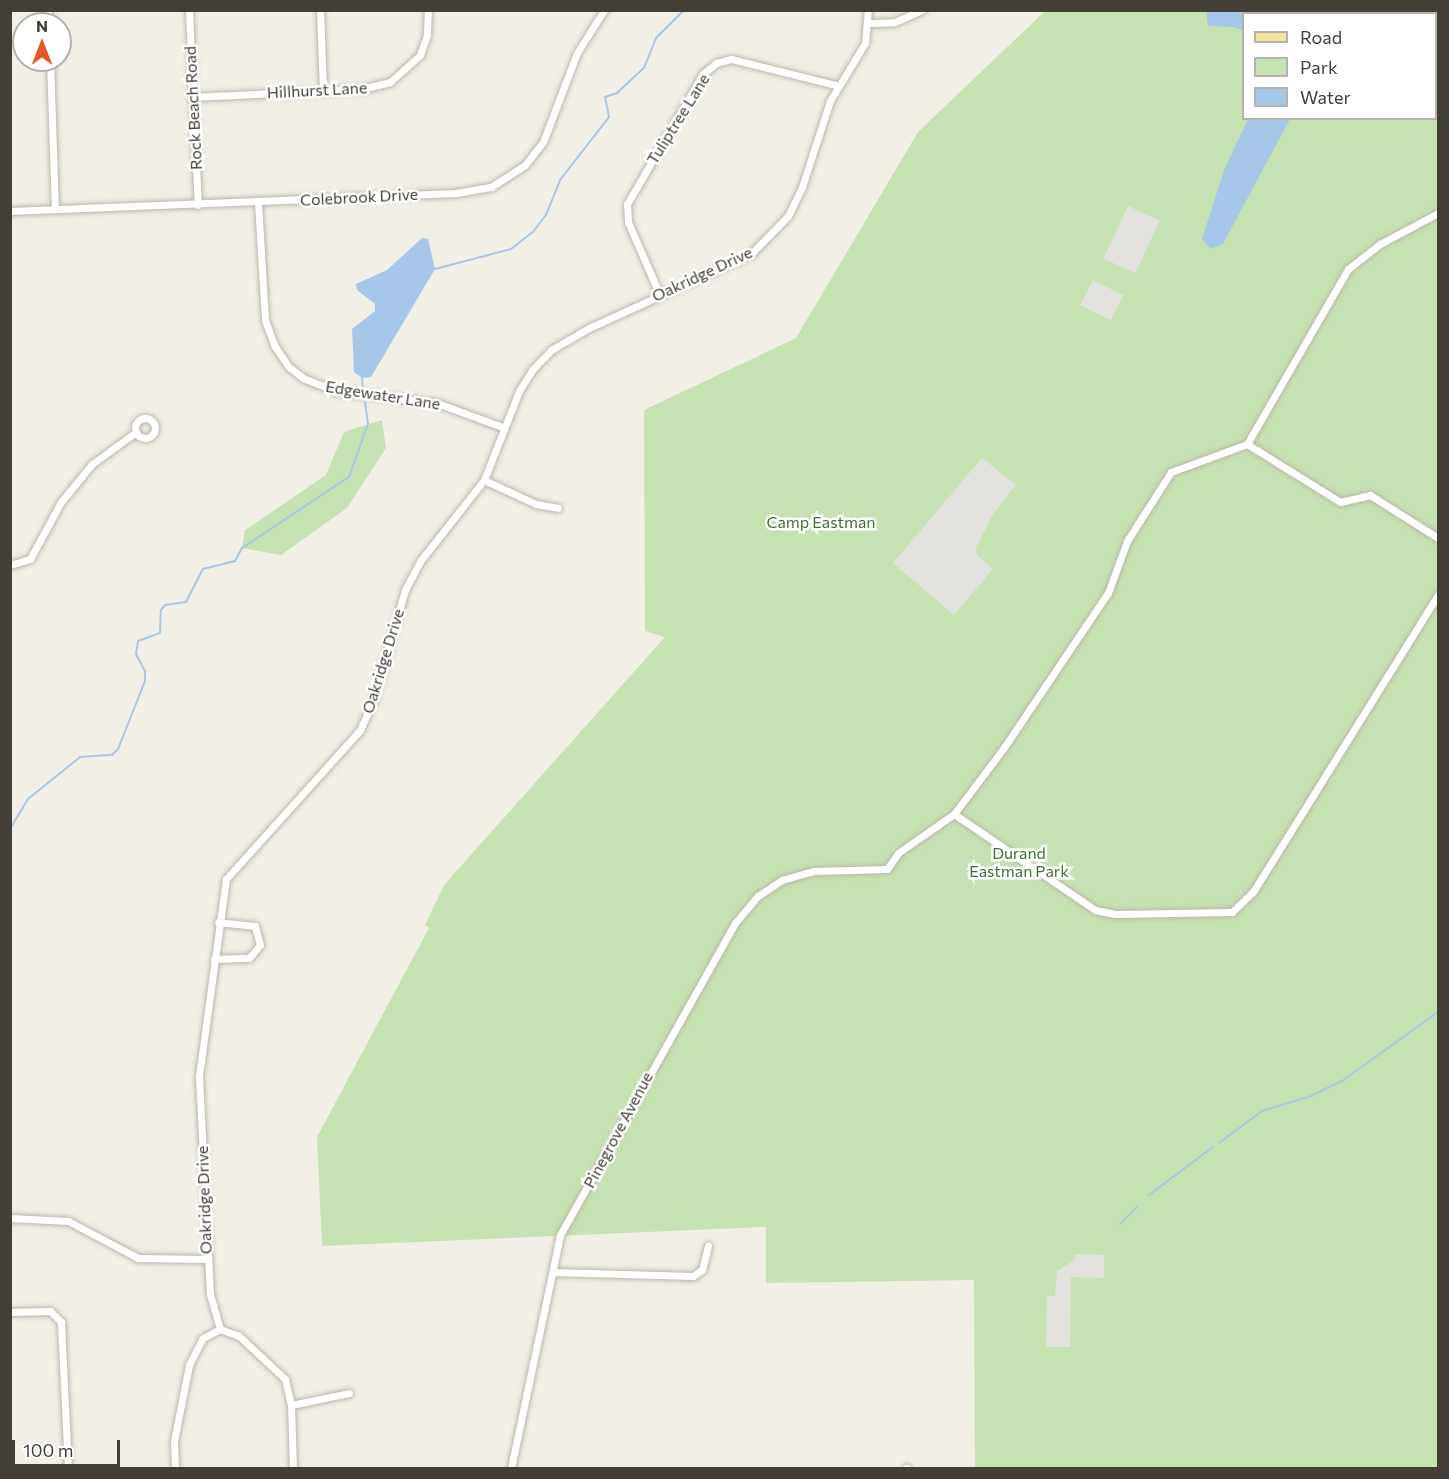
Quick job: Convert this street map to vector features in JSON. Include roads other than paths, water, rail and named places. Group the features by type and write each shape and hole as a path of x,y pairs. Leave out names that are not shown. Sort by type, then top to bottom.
{"street":[{"name":"Rock Beach Road","path":"189,10 198,205"},
{"path":"320,10 323,90"},
{"name":"Hillhurst Lane","path":"192,97 377,87 403,74 425,45 428,10"},
{"name":"Colebrook Drive","path":"10,211 456,193 501,183 530,160 543,142 577,53 604,10"},
{"name":"Oakridge Drive","path":"220,1329 212,1305 207,1259 199,1076 223,889 231,871 360,730 373,701 405,590 421,560 484,480 525,379 543,358 589,328 659,293 751,254 779,228 796,202 822,119 839,86 858,58 870,23 868,10"},
{"path":"870,23 896,22 922,10"},
{"name":"Tuliptree Lane","path":"659,293 628,222 627,204 704,74 716,63 731,59 839,86"},
{"path":"50,72 55,209"},
{"name":"Edgewater Lane","path":"258,202 265,320 274,345 289,367 317,385 355,394 437,403 505,428"},
{"path":"1438,213 1380,244 1348,269 1247,444 1172,472 1127,541 1108,592 954,814 1095,909 1116,914 1232,912 1253,892 1438,595"},
{"path":"10,565 30,559 61,502 86,470 136,432"},
{"path":"1247,444 1340,502 1371,495 1438,538"},
{"path":"484,480 536,504 558,508"},
{"name":"Pinegrove Avenue","path":"511,1468 560,1235 735,923 758,896 782,880 814,871 887,869 898,853 954,814"},
{"path":"214,959 249,958 260,945 255,926 218,922"},
{"path":"10,1218 68,1221 138,1258 207,1259"},
{"path":"553,1272 693,1276 702,1270 708,1246"},
{"path":"10,1311 50,1311 61,1322 68,1468"},
{"path":"175,1468 174,1442 189,1365 203,1338 220,1329 239,1336 281,1372 291,1405 293,1468"},
{"path":"291,1405 349,1393"}],"water":[{"path":"1296,10 1296,12 1242,12 1242,30 1235,27 1208,26 1206,11"},
{"path":"1248,120 1289,120 1223,244 1210,249 1202,239 1224,170"},
{"path":"422,238 428,239 435,269 371,377 362,378 354,372 352,329 375,311 375,304 357,290 356,284 387,270"}],"waterway":[{"path":"435,269 511,249 533,232 546,215 560,180 609,117 605,97 617,93 644,68 656,38 684,10"},
{"path":"362,378 363,389"},
{"path":"10,829 28,799 80,757 112,755 118,749 145,681 145,671 136,654 138,641 160,633 161,610 165,605 186,602 203,569 235,561 242,548 349,477 368,424 365,402"},
{"path":"1219,1143 1262,1111 1311,1096 1342,1081 1438,1012"},
{"path":"1149,1195 1213,1147"},
{"path":"1120,1224 1138,1206"}],"park label":[{"name":"Camp Eastman","path":"821,522"},
{"name":"Durand Eastman Park","path":"1019,862"}]}
